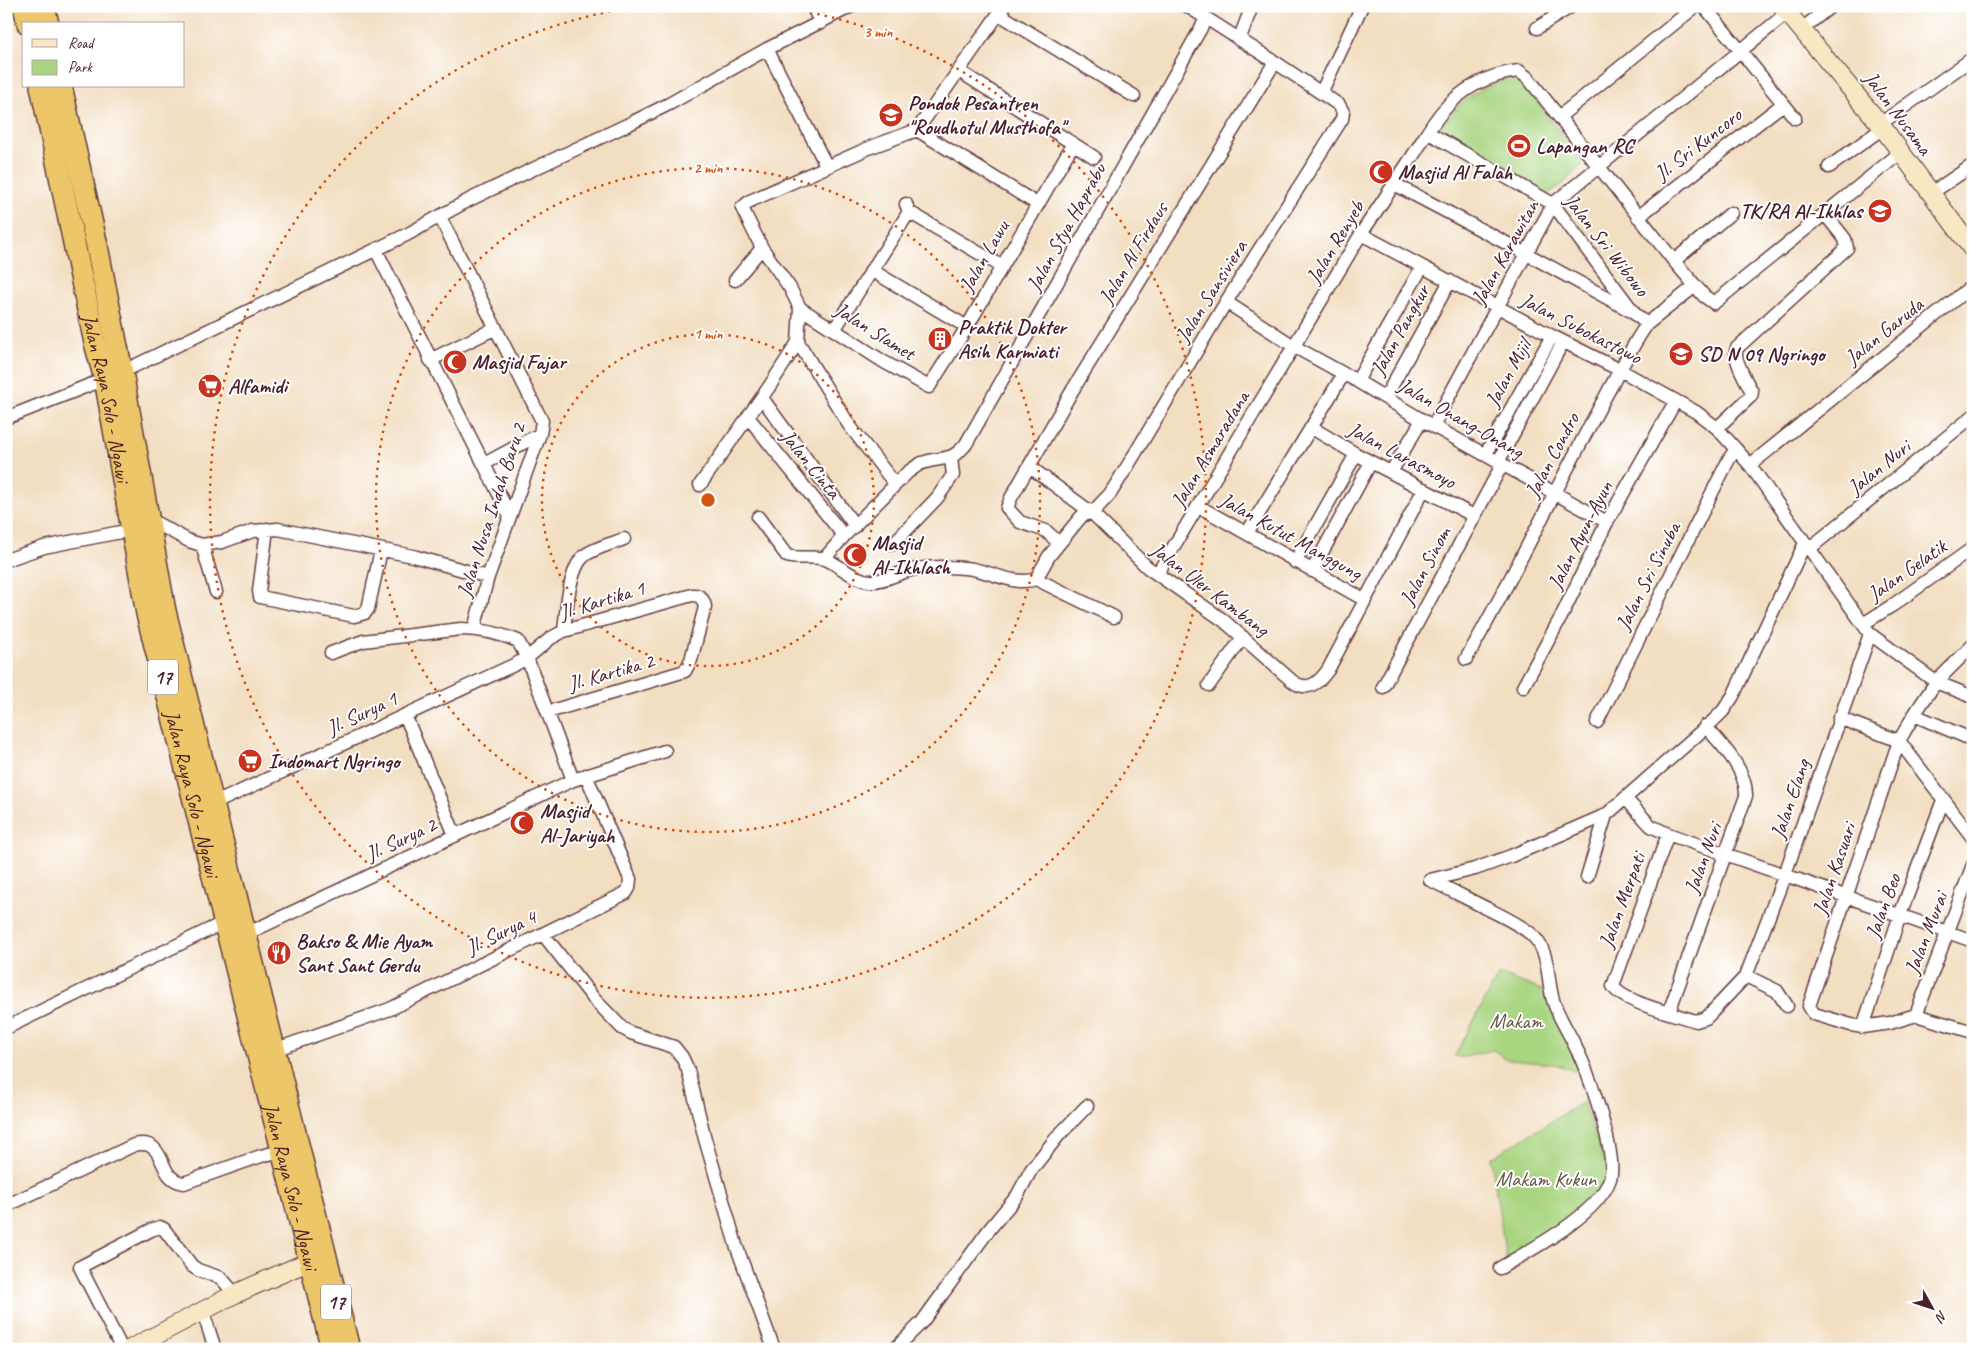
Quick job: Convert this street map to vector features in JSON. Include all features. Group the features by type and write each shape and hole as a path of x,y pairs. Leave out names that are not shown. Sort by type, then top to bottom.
{"highway":[{"path":"24,6 28,22"},
{"path":"44,6 48,22"},
{"name":"Jalan Raya Solo - Ngawi","path":"41,88 95,343 113,376"},
{"name":"Jalan Raya Solo - Ngawi","path":"61,88 97,246 113,376 140,524 165,611 274,1050 316,1258 332,1349"},
{"name":"Jalan Raya Solo - Ngawi","path":"140,524 147,614 280,1151 349,1349"}],"street":[{"path":"812,6 821,23"},
{"path":"6,418 113,376 376,250 527,172 669,104 767,49 852,6"},
{"name":"Jalan Sansiviera","path":"1036,579 1049,556 1083,515 1092,513 1110,494 1226,302 1342,119 1343,112 1339,105 1187,6"},
{"path":"1239,40 1252,6"},
{"path":"1321,93 1362,6"},
{"path":"1537,28 1572,6"},
{"path":"1559,117 1696,6"},
{"path":"1704,6 1795,118"},
{"path":"1802,29 1831,6"},
{"path":"700,485 762,398 798,342 800,308 790,288 762,248 743,212 742,208 745,204 871,147 917,130 1002,10 1134,96"},
{"name":"Jalan Karawitan","path":"1391,472 1428,423 1498,308 1553,204 1741,52 1785,10"},
{"name":"Jalan Nusama","path":"1785,10 1882,126 1930,194 1973,250"},
{"name":"Jalan Stya Haprabu","path":"955,456 970,437 1206,18"},
{"path":"767,49 827,167"},
{"path":"1829,167 1973,58"},
{"name":"Jalan Al Firdaus","path":"1059,543 1046,531 1020,522 1007,508 1011,498 1072,392 1275,62"},
{"name":"Jalan Renyeb","path":"1295,347 1362,234 1441,113 1465,91 1487,79 1509,72 1519,71 1528,78 1638,217 1695,286 1711,302 1714,303 1824,214"},
{"path":"959,72 1094,157"},
{"name":"Jl. Sri Kuncoro","path":"1638,217 1783,104"},
{"path":"917,130 1037,204"},
{"name":"Jalan Sri Wibowo","path":"1429,133 1553,204 1635,314 1647,324"},
{"name":"Jalan Lawu","path":"929,387 967,327 1073,144"},
{"path":"1717,428 1751,396 1752,392 1736,359 1735,352 1847,248 1845,239 1824,214 1900,153"},
{"path":"1930,194 1973,165"},
{"path":"1394,184 1527,254 1635,314"},
{"path":"834,330 907,208 1001,266"},
{"path":"1674,261 1732,213"},
{"name":"Jalan Nusa Indah Baru 2","path":"440,217 542,421 540,434 488,577 475,624"},
{"name":"Jalan Subokastowo","path":"1362,234 1696,412 1717,428 1750,465 1866,629 1936,682 1973,697"},
{"path":"735,280 762,248"},
{"path":"376,250 510,516"},
{"path":"1357,381 1422,267"},
{"path":"871,270 967,327"},
{"name":"Jalan Pangkur","path":"1385,398 1450,281"},
{"name":"Jalan Garuda","path":"1750,465 1973,285"},
{"name":"Jalan Condro","path":"1466,659 1496,606 1620,370 1647,324 1695,286"},
{"name":"Jalan Onang-Onang","path":"1226,302 1295,347 1485,455 1608,522"},
{"name":"Jalan Slamet","path":"800,308 884,362 929,387"},
{"path":"430,360 496,328"},
{"name":"Jalan Mijil","path":"1485,455 1558,339"},
{"name":"Jalan Sinom","path":"1384,687 1474,516 1558,339"},
{"path":"798,342 850,425 895,484"},
{"name":"Jalan Asmaradana","path":"1159,571 1295,347"},
{"path":"1247,533 1343,374"},
{"path":"762,398 855,526"},
{"name":"Jalan Ayun-Ayun","path":"1523,687 1608,522 1675,402"},
{"name":"Jalan Nuri","path":"1808,546 1973,416"},
{"name":"Jalan Cinta","path":"748,417 844,536"},
{"name":"Jalan Larasmoyo","path":"1312,428 1356,454 1474,516"},
{"path":"484,464 540,434"},
{"name":"Jalan Sri Sinuba","path":"1597,722 1729,459 1736,449"},
{"path":"1295,562 1356,454"},
{"path":"824,559 895,484 920,464 955,456 953,475 937,498 892,544"},
{"path":"1312,571 1371,462"},
{"name":"Jalan Uler Kambang","path":"1030,467 1092,513 1146,567 1211,611 1296,684 1309,687 1322,679 1364,600"},
{"path":"1364,600 1424,489"},
{"name":"Jalan Kutut Manggung","path":"1198,506 1364,600"},
{"path":"758,517 787,556 824,559 860,578 870,581 912,570 939,567 966,568 1015,580 1031,581 1036,579 1114,617"},
{"path":"6,560 44,547 140,524 202,545 222,542 252,531 267,529 287,530 434,561 488,577"},
{"path":"267,529 259,591 260,597 354,616 365,614 368,609 381,550"},
{"path":"564,631 573,575 579,561 587,554 624,539"},
{"path":"202,545 216,592"},
{"path":"1500,1268 1551,1237 1584,1214 1603,1191 1610,1178 1610,1151 1592,1089 1577,1050 1553,1000 1545,953 1530,934 1509,920 1430,880 1475,869 1606,815 1723,710 1733,696 1808,546"},
{"name":"Jalan Gelatik","path":"1866,629 1893,605 1973,548"},
{"name":"Jl. Kartika 1","path":"527,658 551,638 564,631 696,595 702,599 705,607 691,660 685,671"},
{"path":"331,652 363,641 461,629 475,624 518,641 527,658 573,780"},
{"name":"Jalan Elang","path":"1746,976 1785,874 1839,718 1866,629"},
{"path":"1209,684 1243,637"},
{"name":"Jalan Kasuari","path":"1862,1026 1851,1025 1814,1014 1810,1010 1810,1006 1899,741 1936,682 1973,644"},
{"name":"Jl. Surya 1","path":"213,804 527,658"},
{"name":"Jl. Kartika 2","path":"548,712 685,671"},
{"path":"405,715 455,836"},
{"path":"1914,715 1973,740"},
{"path":"1839,718 1899,741 1973,838"},
{"name":"Jalan Nuri","path":"1669,1012 1744,806 1746,786 1741,772 1720,742 1705,726"},
{"name":"Jl. Surya 2","path":"246,934 573,780 665,751"},
{"name":"Jl. Surya 4","path":"274,1050 390,1009 622,896 629,888 630,879 586,775"},
{"path":"1625,798 1651,826 1668,834 1973,941"},
{"name":"Jalan Beo","path":"1862,1026 1900,915 1943,800"},
{"path":"1587,877 1606,815"},
{"name":"Jalan Merpati","path":"1668,834 1613,986 1620,994 1627,998 1669,1012"},
{"name":"Jalan Murai","path":"1916,1015 1973,866"},
{"path":"6,1028 223,923"},
{"path":"542,934 594,999 622,1028 631,1033 674,1047 682,1057 688,1070 707,1148 736,1245 774,1349"},
{"path":"1669,1012 1696,1021 1702,1020 1746,976 1777,992 1787,1006"},
{"path":"1862,1026 1890,1023 1916,1015 1972,1027"},
{"path":"895,1349 922,1322 988,1231 1017,1196 1032,1170 1058,1136 1087,1106"},
{"path":"6,1206 142,1144 149,1144 155,1149 168,1174 174,1180 184,1183 280,1151"},
{"path":"122,1349 80,1267 151,1230 160,1227 164,1229 192,1266 221,1278 235,1294"},
{"path":"130,1349 235,1294 316,1258"},
{"path":"203,1312 215,1349"}],"green space":[{"name":"Lapangan RC","path":"1519,76 1583,164 1565,182 1546,195 1439,129 1447,118 1473,94 1494,84"},
{"name":"Makam","path":"1499,974 1547,992 1573,1051 1578,1072 1554,1064 1509,1060 1493,1050 1469,1056 1454,1057"},
{"name":"Makam Kukun","path":"1583,1102 1608,1170 1602,1186 1583,1208 1558,1228 1506,1258 1491,1158"}],"place":[{"name":"Pondok Pesantren \"Roudhotul Musthofa\"","path":"891,115"},
{"name":"Lapangan RC","path":"1519,146"},
{"name":"Masjid Al Falah","path":"1381,172"},
{"name":"TK/RA Al-Ikhlas","path":"1880,211"},
{"name":"Praktik Dokter Asih Karmiati","path":"940,339"},
{"name":"SD N 09 Ngringo","path":"1681,354"},
{"name":"Masjid Fajar","path":"455,362"},
{"name":"Alfamidi","path":"210,386"},
{"name":"Masjid Al-Ikhlash","path":"855,555"},
{"name":"Indomart Ngringo","path":"250,761"},
{"name":"Masjid Al-Jariyah","path":"522,823"},
{"name":"Bakso & Mie Ayam Sant Sant Gerdu","path":"279,953"}]}
